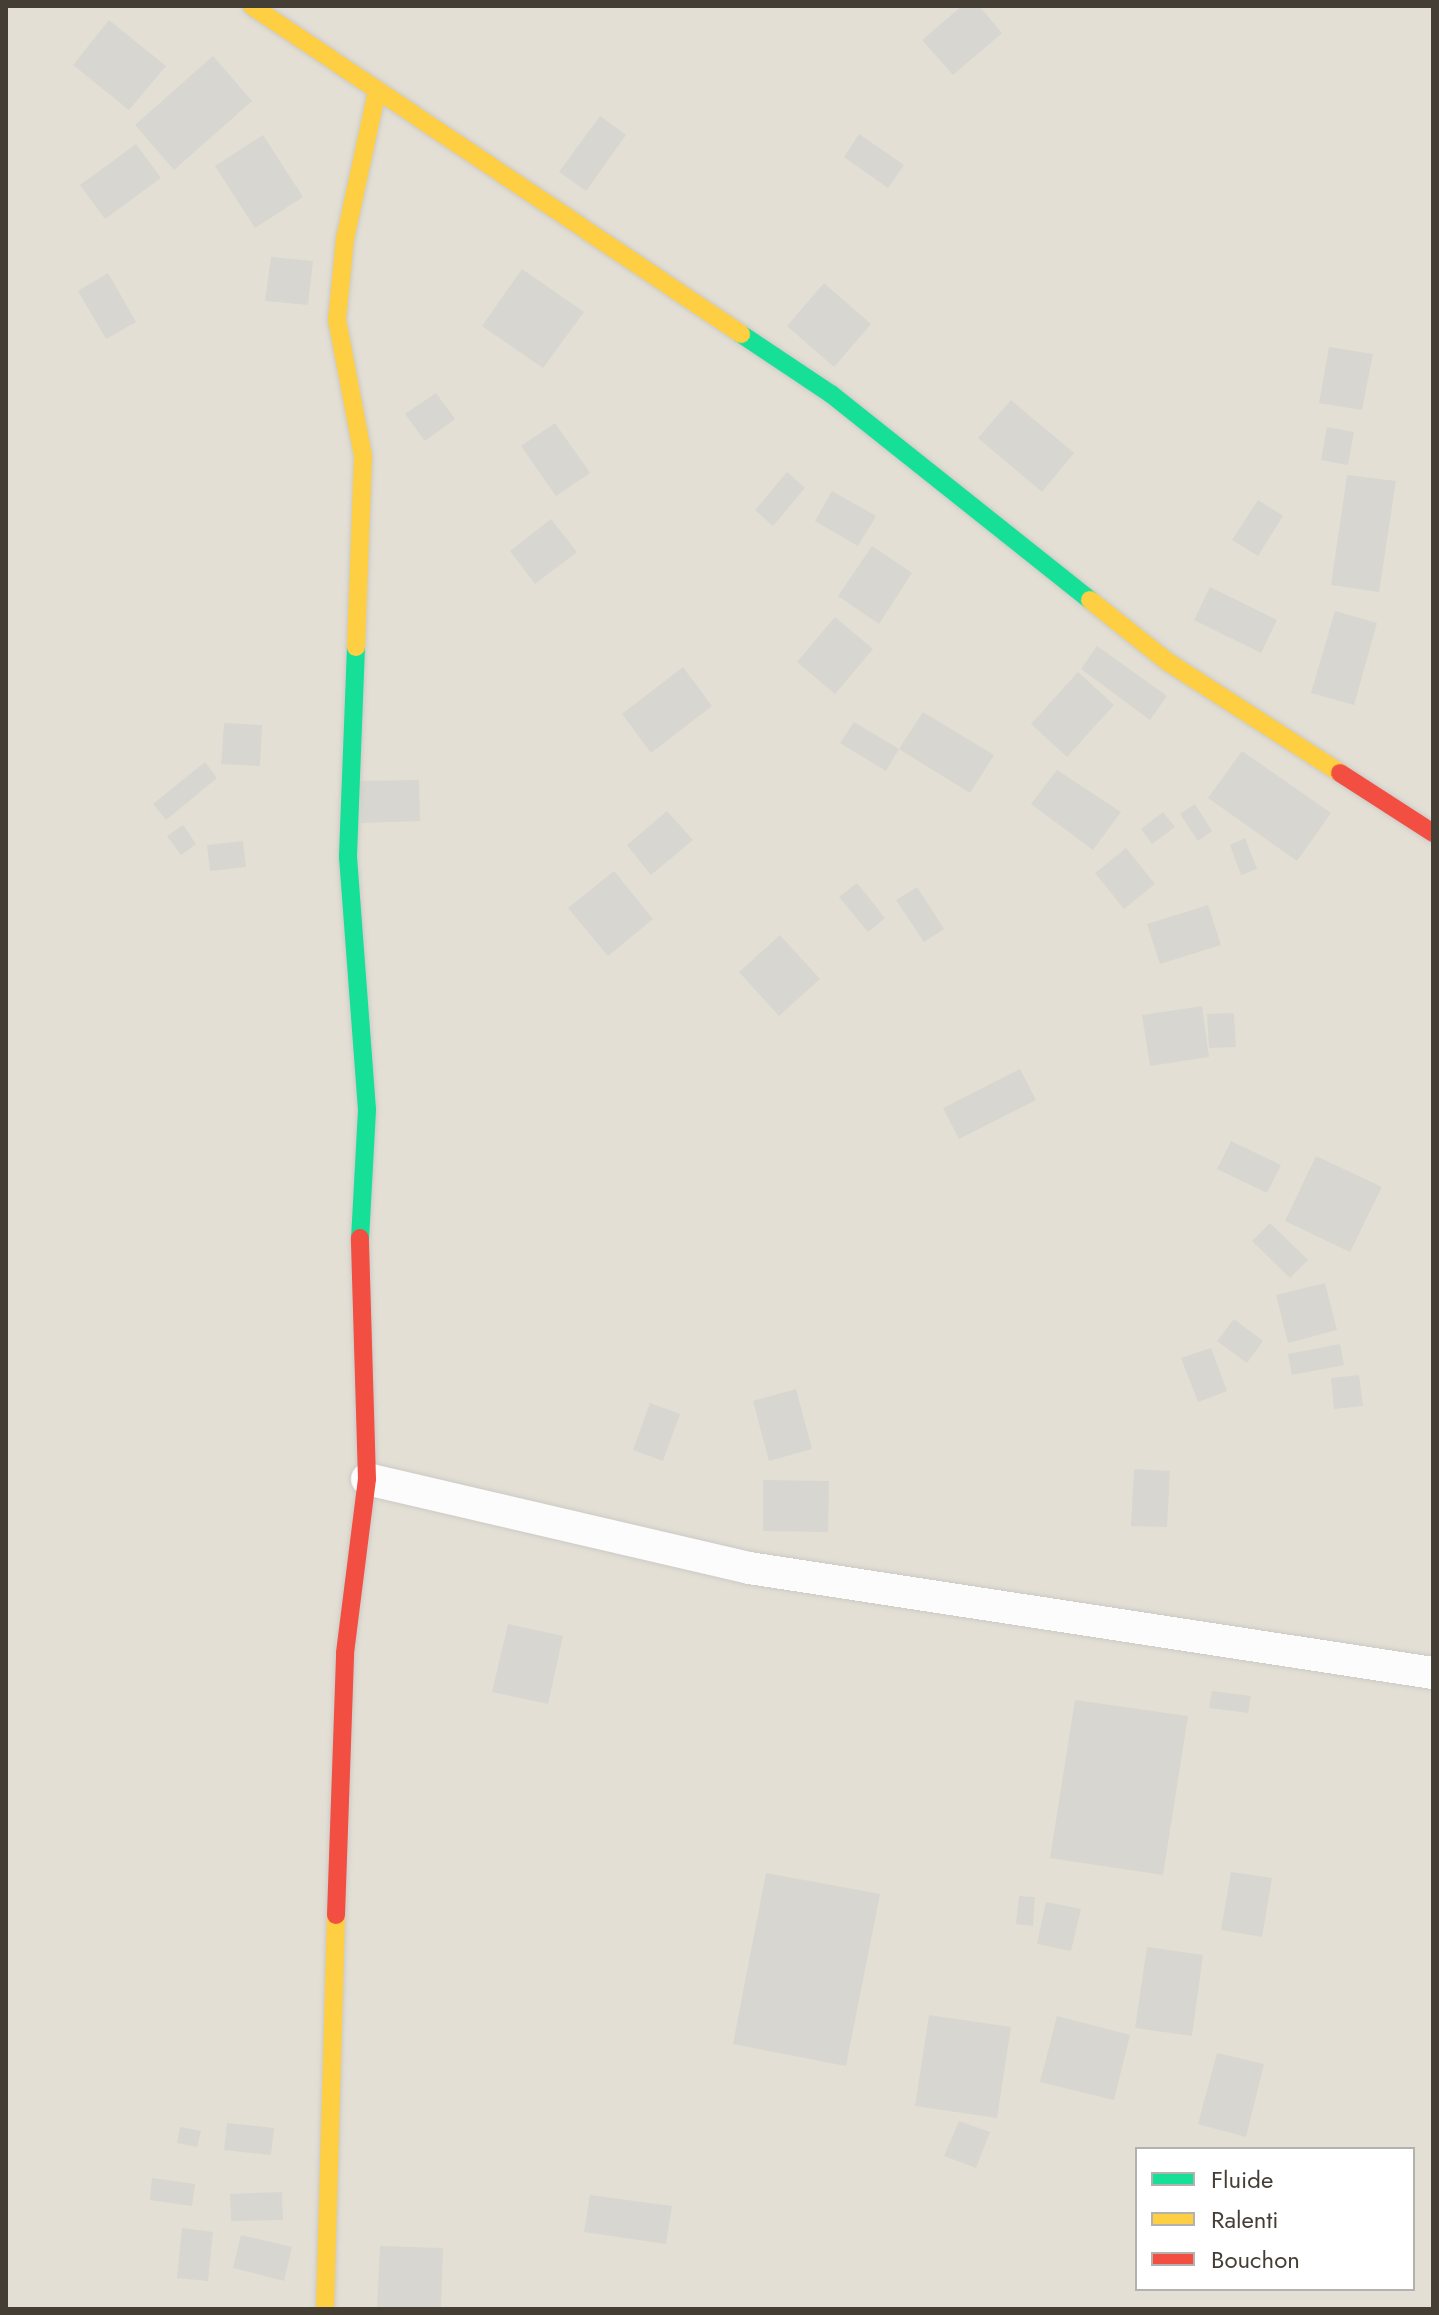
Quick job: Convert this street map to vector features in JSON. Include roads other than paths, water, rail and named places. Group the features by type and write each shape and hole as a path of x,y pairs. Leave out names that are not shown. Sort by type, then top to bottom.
{"street":[{"path":"252,6 831,394 1168,662 1433,833"},
{"path":"325,2309 326,2090 347,1736 345,1653 367,1479 358,1184 367,1110 348,857 363,456 337,320 345,239 377,91"},
{"path":"367,1479 749,1568 1433,1673"}]}
